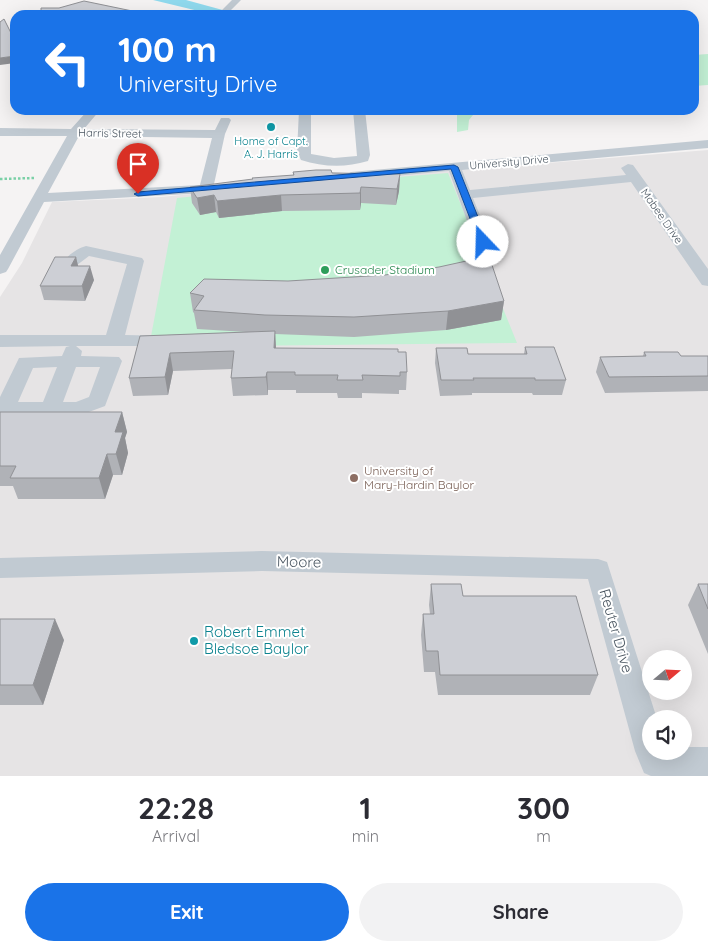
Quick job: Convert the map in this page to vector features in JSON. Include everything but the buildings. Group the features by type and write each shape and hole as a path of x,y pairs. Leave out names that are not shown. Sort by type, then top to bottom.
{"street":[{"path":"226,10 237,0"},
{"path":"0,269 75,132 90,115"},
{"path":"305,115 303,152 306,157 335,162 363,158 360,115"},
{"path":"206,189 219,134 226,120"},
{"name":"Harris Street","path":"0,132 219,134"},
{"path":"621,158 708,144"},
{"name":"University Drive","path":"335,162 342,177 456,172 621,158"},
{"name":"Mabee Drive","path":"621,158 701,261 708,281"},
{"path":"456,172 483,242"},
{"path":"465,195 635,178"},
{"path":"40,198 120,195 234,187"},
{"path":"71,262 86,251 136,261 114,340"},
{"path":"50,410 77,340"},
{"path":"0,341 179,340"},
{"path":"69,361 112,361 98,401 78,409 3,409 26,362 69,361"},
{"name":"Moore","path":"0,568 262,561 598,569"},
{"name":"Reuter Drive","path":"598,569 642,719"},
{"path":"654,760 708,763"}],"path":[{"path":"0,179 35,178"}],"shaded area":[{"name":"University of Mary-Hardin Baylor","path":"708,150 708,776 0,776 0,297 22,263 52,202 161,197 337,180"}],"green space":[{"path":"708,54 708,85 699,86 699,55"},
{"path":"457,115 473,115 469,120 468,130 457,132"},
{"name":"Crusader Stadium","path":"448,173 517,343 149,347 177,198"}],"water":[{"path":"153,0 186,0 223,10 194,10"}],"place":[{"name":"Home of Capt. A. J. Harris","path":"271,127"},
{"name":"Crusader Stadium","path":"325,270"},
{"name":"University of Mary-Hardin Baylor","path":"354,478"},
{"name":"Robert Emmet Bledsoe Baylor","path":"194,641"}],"route":[{"path":"138,194 454,167 483,242"}]}
